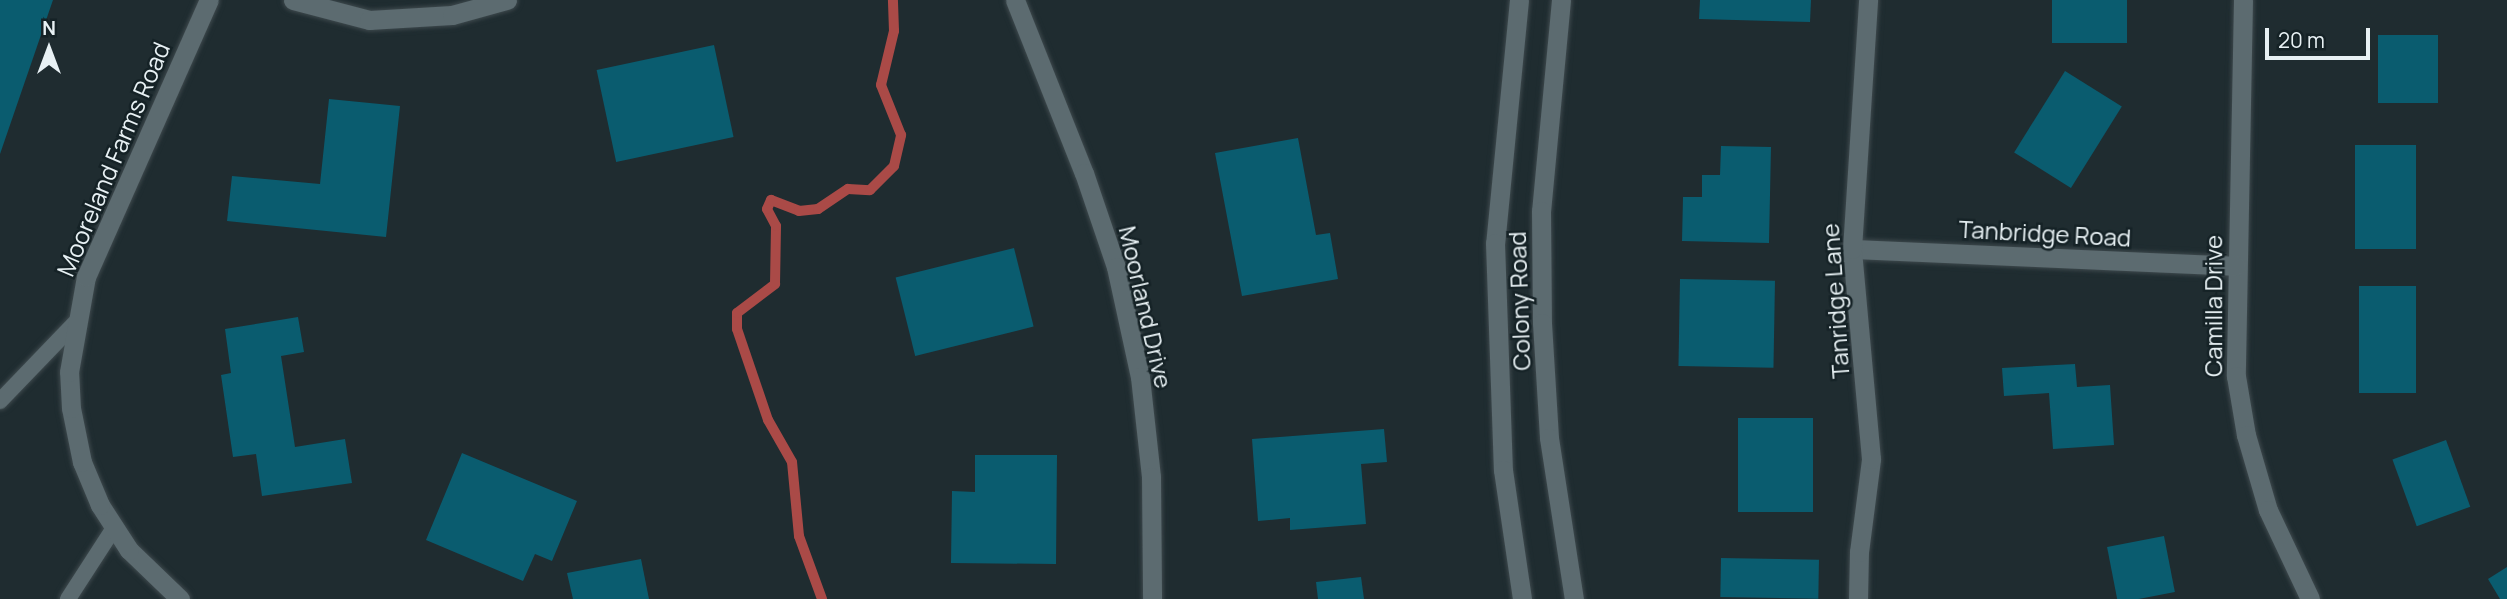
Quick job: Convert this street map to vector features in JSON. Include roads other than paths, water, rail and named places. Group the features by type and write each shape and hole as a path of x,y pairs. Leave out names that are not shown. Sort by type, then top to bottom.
{"street":[{"name":"Mooreland Farms Road","path":"180,599 129,550 114,527 82,462 71,408 75,323 86,277 209,0"},
{"path":"293,0 338,15 410,20 452,15 507,0"},
{"name":"Moorland Drive","path":"1015,0 1084,173 1116,267 1140,377 1152,477 1152,599"},
{"name":"Colony Road","path":"1519,0 1495,243 1503,470 1522,599"},
{"name":"Colony Road","path":"1561,0 1541,211 1542,323 1549,438 1574,599"},
{"name":"Tanridge Lane","path":"1858,599 1859,552 1871,459 1852,249 1868,0"},
{"name":"Camilla Drive","path":"2243,0 2236,376 2246,435 2268,510 2310,599"},
{"name":"Tanbridge Road","path":"1852,249 2236,266"}],"lane":[{"path":"0,401 75,323"},
{"path":"68,599 114,527"}],"waterway":[{"path":"822,599 799,536 792,462 768,420 737,329 737,313 775,284 776,226 767,209 771,200 799,211 818,209 848,189 870,190 894,166 901,135 881,85 894,31 893,0"}]}
